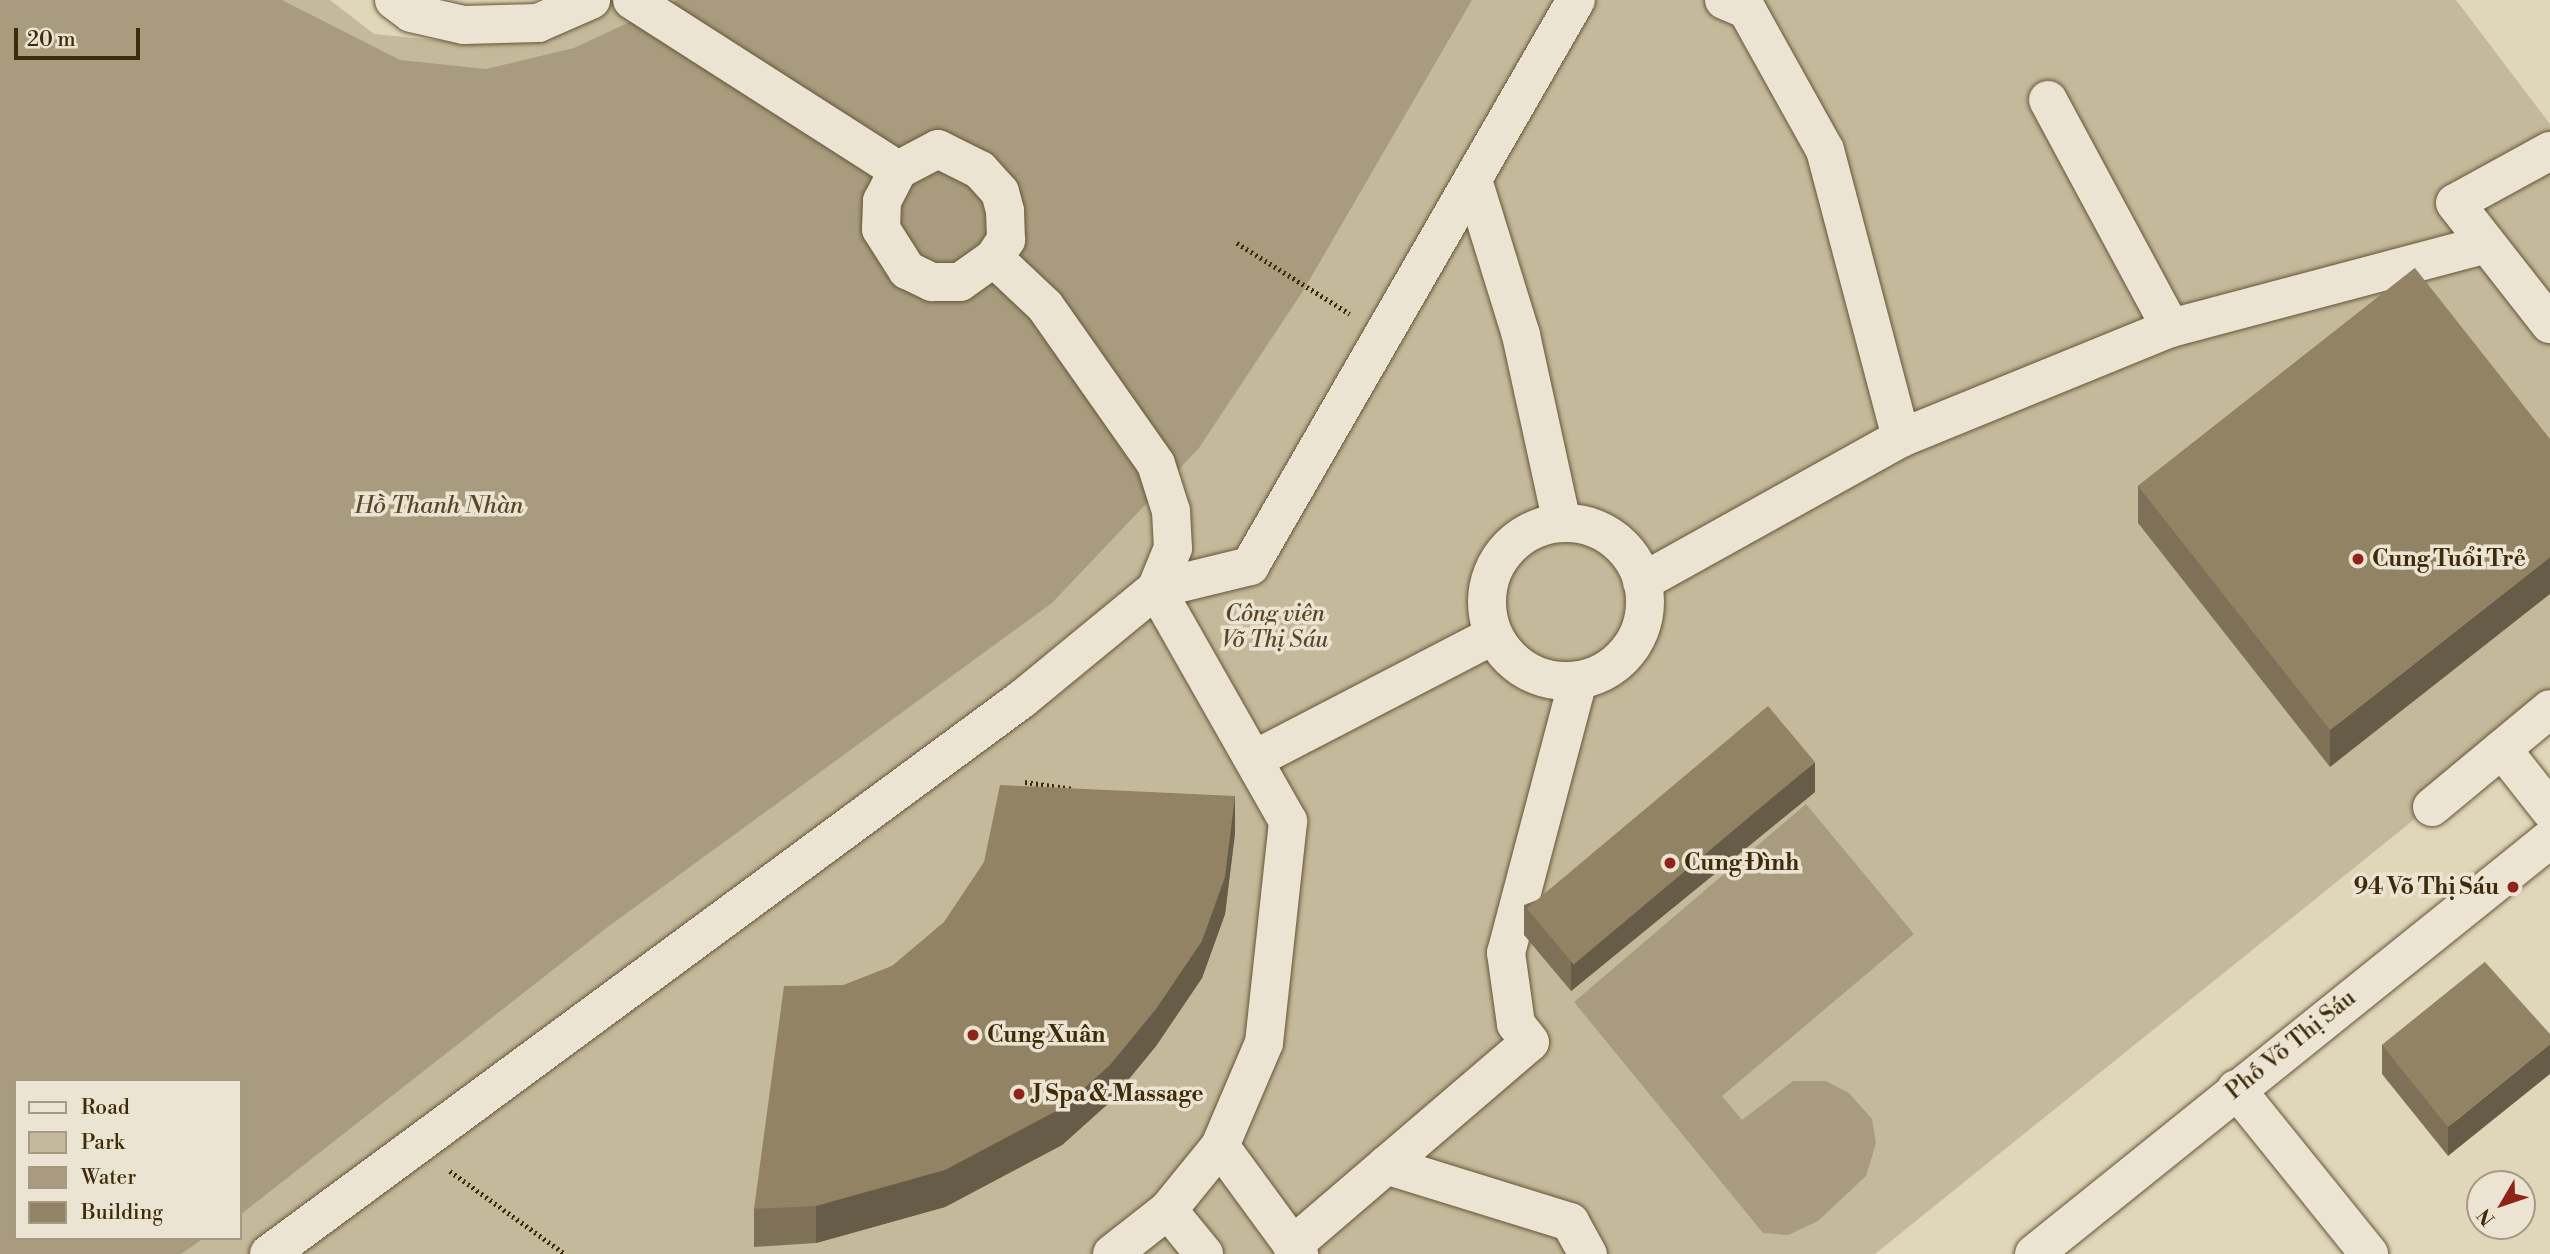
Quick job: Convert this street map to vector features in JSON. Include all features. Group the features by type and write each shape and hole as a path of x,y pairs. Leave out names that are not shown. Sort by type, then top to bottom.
{"street":[{"path":"394,0 411,13 464,25 538,23 592,0"},
{"path":"270,1254 1022,699 1156,589 1250,566 1576,0"},
{"path":"1724,0 1747,10 1825,150 1901,438"},
{"path":"640,6 898,170"},
{"path":"2048,100 2171,328"},
{"path":"938,149 980,170 1000,192 1004,211 1006,240 994,258 960,282 932,282 907,270 889,251 881,229 882,201 898,170 938,149"},
{"path":"2550,151 2455,203 2550,324"},
{"path":"1473,180 1521,335 1562,523"},
{"path":"1642,582 1901,438 2171,328 2486,244"},
{"path":"994,258 1070,335 1144,442 1171,511 1172,548 1156,589"},
{"path":"1562,523 1612,538 1642,582 1639,634 1625,656 1578,681 1528,672 1494,635 1486,611 1497,561 1536,529 1562,523"},
{"path":"1112,1254 1168,1210 1220,1146 1264,1043 1288,821 1156,589"},
{"path":"1255,759 1494,635"},
{"path":"1220,1146 1296,1250 1386,1165 1530,1042 1516,1024 1506,953 1578,681"},
{"path":"2431,807 2550,709"},
{"path":"2502,748 2550,810"},
{"name":"Phố Võ Thị Sáu","path":"2059,1246 2236,1089 2550,839"},
{"path":"2236,1089 2369,1254"},
{"path":"1386,1165 1570,1222 1588,1254"},
{"path":"1168,1210 1204,1254"}],"path":[{"path":"1237,243 1384,335"},
{"path":"1025,782 1080,790"},
{"path":"415,1146 565,1254"}],"green space":[{"name":"Công viên Võ Thị Sáu","path":"0,0 330,0 374,34 456,42 590,0 2456,0 2550,124 2550,710 1875,1254 0,1254"}],"water":[{"name":"Hồ Thanh Nhàn","path":"0,0 282,0 400,60 486,69 574,48 677,0 1472,0 1303,291 1199,448 1052,603 605,929 242,1213 242,1079 14,1079 14,1240 201,1240 181,1254 0,1254"},
{"path":"1806,804 1914,934 1722,1096 1742,1120 1793,1081 1826,1081 1849,1093 1872,1119 1876,1143 1866,1176 1818,1221 1788,1235 1763,1233 1574,1002"}],"building":[{"name":"Cung Tuổi Trẻ","path":"2415,268 2550,439 2550,557 2330,730 2138,486"},
{"name":"Cung Đình","path":"1768,706 1815,762 1574,964 1527,908"},
{"name":"Cung Xuân","path":"1000,785 1235,796 1225,877 1202,941 1156,1009 1110,1065 1062,1108 945,1170 816,1206 754,1209 784,986 844,985 892,966 944,922 984,862"},
{"path":"2485,962 2550,1034 2550,1044 2448,1127 2382,1045"}],"place":[{"name":"Cung Tuổi Trẻ","path":"2358,559"},
{"name":"Cung Đình","path":"1670,863"},
{"name":"94 Võ Thị Sáu","path":"2513,887"},
{"name":"Cung Xuân","path":"973,1035"},
{"name":"J Spa & Massage","path":"1019,1094"}]}
